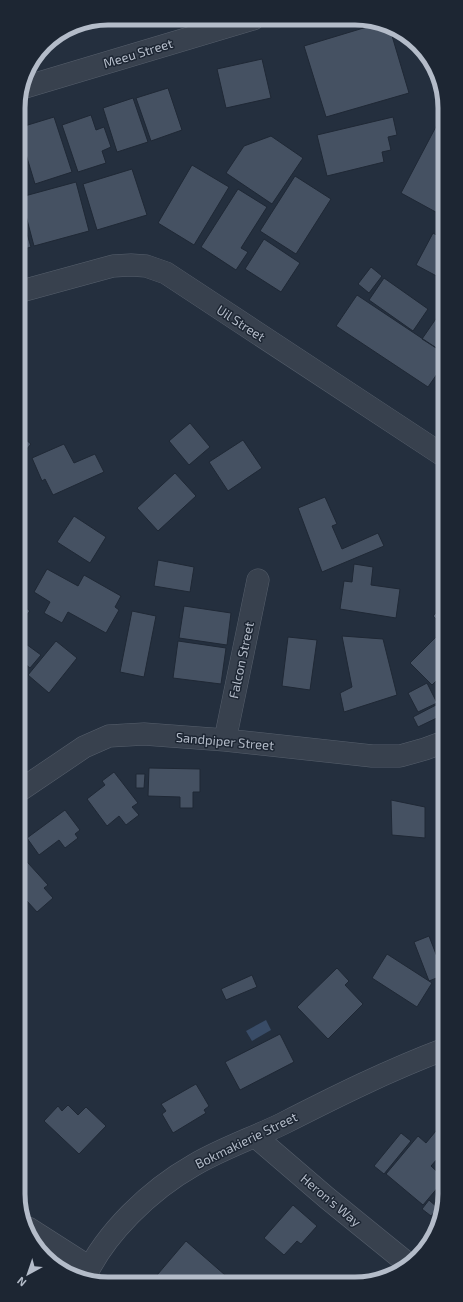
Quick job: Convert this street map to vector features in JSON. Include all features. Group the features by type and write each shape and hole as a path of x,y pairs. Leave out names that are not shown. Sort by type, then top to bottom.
{"street":[{"name":"Meeu Street","path":"28,86 233,25"},
{"name":"Uil Street","path":"25,290 113,266 146,266 166,273 438,452"},
{"name":"Falcon Street","path":"225,740 258,580"},
{"name":"Sandpiper Street","path":"25,787 84,747 109,736 144,734 225,740 372,756 400,756 425,750 438,745"},
{"name":"Bokmakierie Street","path":"87,1273 136,1208 157,1189 194,1164 256,1137 350,1089 438,1052"},
{"name":"Heron's Way","path":"256,1137 327,1198 405,1261"},
{"path":"36,1234 87,1273"}],"water":[{"path":"266,1020 271,1030 252,1041 246,1031"}],"building":[{"path":"369,26 382,29 391,34 409,93 326,117 304,46"},
{"path":"262,59 271,98 226,108 217,69"},
{"path":"168,88 182,130 151,141 136,98"},
{"path":"133,98 148,142 117,152 103,108"},
{"path":"91,115 96,130 104,127 111,147 102,151 106,163 78,172 62,125"},
{"path":"54,117 72,172 35,184 25,151 25,126"},
{"path":"393,117 397,135 388,137 391,150 382,152 384,162 327,176 317,135"},
{"path":"438,123 438,213 401,193"},
{"path":"271,136 303,158 272,204 226,173 244,146"},
{"path":"192,165 229,187 194,245 158,223"},
{"path":"132,169 147,215 97,230 83,184"},
{"path":"295,176 331,199 296,254 260,231"},
{"path":"76,182 89,231 34,246 25,212 25,196"},
{"path":"238,189 267,207 241,248 248,252 236,270 201,247"},
{"path":"25,227 31,247 25,249"},
{"path":"433,233 438,236 438,277 416,265"},
{"path":"264,239 300,263 281,292 245,269"},
{"path":"371,267 382,276 369,293 358,284"},
{"path":"384,278 428,309 413,331 369,300"},
{"path":"357,295 438,349 438,373 428,387 336,326"},
{"path":"438,316 438,349 422,339"},
{"path":"190,423 210,447 189,465 169,441"},
{"path":"25,439 31,444 25,451"},
{"path":"243,440 262,468 228,491 209,462"},
{"path":"64,444 74,463 95,454 104,472 53,495 45,479 42,481 32,458"},
{"path":"175,473 196,496 158,531 137,508"},
{"path":"325,497 337,524 332,526 342,549 378,533 384,546 322,572 298,508"},
{"path":"74,516 106,537 90,563 57,542"},
{"path":"158,560 194,567 190,592 154,586"},
{"path":"354,564 373,567 371,585 400,589 396,618 340,609 344,581 352,582"},
{"path":"47,569 78,586 84,575 121,596 115,607 119,610 106,633 68,612 62,623 44,613 50,602 34,592"},
{"path":"184,606 231,613 227,645 179,638"},
{"path":"25,607 30,611 25,617"},
{"path":"132,611 156,616 144,677 120,672"},
{"path":"438,611 438,621 433,616"},
{"path":"438,635 438,679 432,685 410,663"},
{"path":"342,636 383,639 397,695 344,712 340,693 352,687"},
{"path":"288,637 317,640 310,690 282,686"},
{"path":"56,641 77,658 49,693 28,675"},
{"path":"178,641 226,648 221,684 173,678"},
{"path":"26,644 41,655 30,668 25,664"},
{"path":"427,683 437,703 418,712 408,693"},
{"path":"436,705 438,709 438,717 418,727 413,717"},
{"path":"149,768 200,769 200,792 193,792 193,808 180,808 180,797 148,796"},
{"path":"114,772 138,803 132,807 139,815 126,825 119,816 107,826 87,799 105,785 102,781"},
{"path":"136,774 145,774 144,788 136,788"},
{"path":"391,800 425,807 425,838 392,835"},
{"path":"65,810 80,830 75,834 78,838 65,848 59,840 39,855 27,838"},
{"path":"25,860 48,885 44,888 53,898 37,912 27,901 25,903"},
{"path":"429,936 438,959 438,977 429,981 414,942"},
{"path":"387,954 432,983 417,1007 372,978"},
{"path":"337,968 349,981 345,985 363,1004 328,1039 297,1007"},
{"path":"252,975 257,987 226,1000 221,989"},
{"path":"280,1034 294,1062 240,1090 225,1062"},
{"path":"196,1084 209,1106 204,1110 206,1113 173,1133 162,1114 166,1111 161,1104"},
{"path":"68,1105 78,1115 86,1107 106,1126 79,1154 44,1121 58,1106 62,1111"},
{"path":"438,1128 438,1158 431,1166 438,1172 438,1187 423,1205 386,1174 418,1136 426,1143"},
{"path":"401,1133 411,1141 384,1174 374,1166"},
{"path":"429,1200 437,1207 436,1210 431,1216 422,1209"},
{"path":"293,1205 317,1226 301,1244 297,1241 284,1255 264,1238"},
{"path":"186,1241 227,1277 155,1277"}]}
